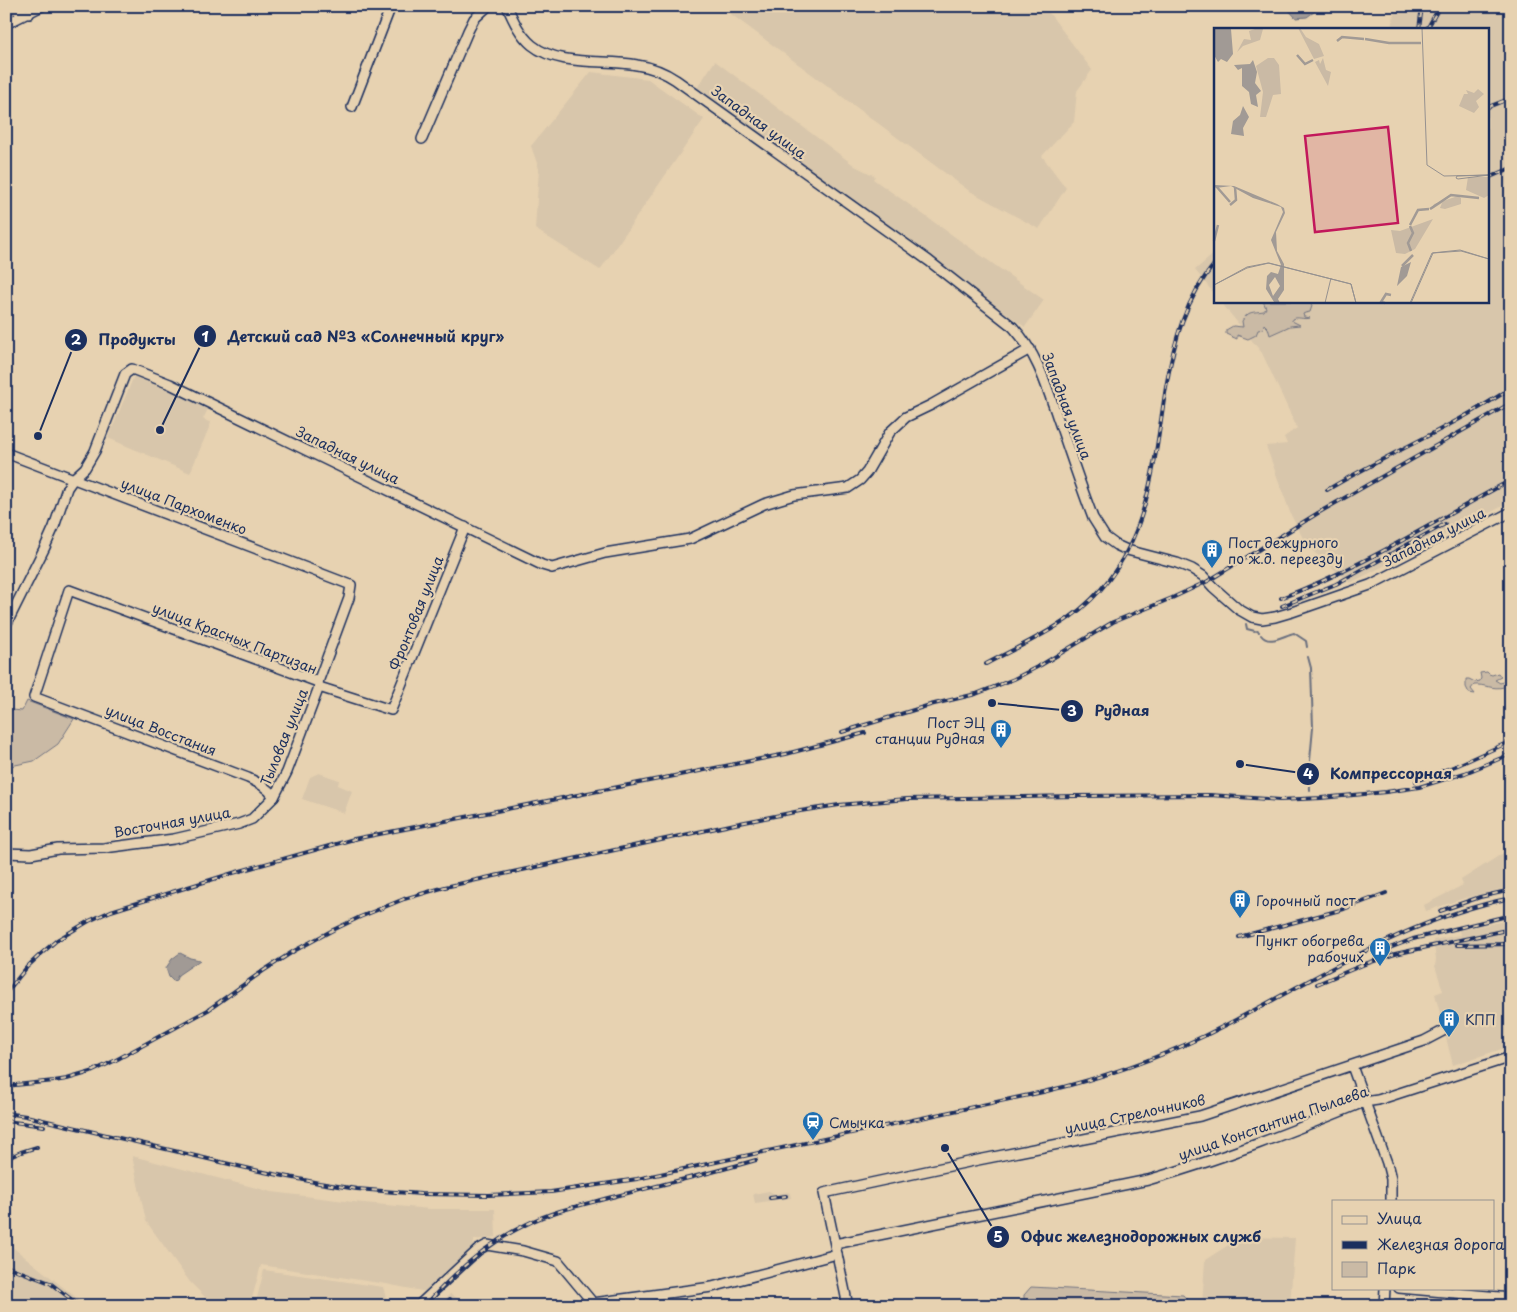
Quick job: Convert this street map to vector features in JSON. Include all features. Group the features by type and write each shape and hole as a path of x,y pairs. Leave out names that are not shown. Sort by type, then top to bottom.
{"street":[{"path":"6,6 28,14"},
{"path":"6,24 42,6"},
{"path":"352,107 391,6"},
{"path":"422,138 474,19 488,6"},
{"name":"Западная улица","path":"507,6 524,37 543,52 566,58 637,65 659,71 685,85 929,261 1013,327 1030,349 1048,390 1093,518 1105,537 1122,548 1192,569 1203,576 1238,608 1252,617 1268,618 1284,615 1370,585 1511,512"},
{"name":"Западная улица","path":"74,478 85,468 95,451 126,374 132,368 212,404 542,565 552,568 605,553 690,539 764,504 794,495 848,488 860,480 867,472 890,432 906,417 1030,349"},
{"name":"улица Пархоменко","path":"6,453 351,585"},
{"path":"6,624 45,547 67,488 74,478"},
{"name":"Фронтовая улица","path":"391,710 465,527"},
{"name":"Тыловая улица","path":"274,797 287,772 349,598 351,585"},
{"name":"улица Красных Партизан","path":"34,697 69,590 318,685 391,710"},
{"name":"улица Восстания","path":"34,697 260,783 274,797"},
{"name":"Восточная улица","path":"6,853 31,854 58,850 104,848 174,839 246,822 252,819 274,797"},
{"name":"улица Стрелочников","path":"836,1249 824,1193 1200,1116 1352,1066 1432,1038 1443,1031"},
{"name":"улица Константина Пылаева","path":"388,1305 419,1304 483,1246 492,1244 523,1250 558,1261 593,1302 712,1287 836,1249 1148,1180 1280,1136 1364,1102 1378,1100 1511,1057"},
{"path":"1352,1066 1390,1173 1391,1200"},
{"path":"836,1249 848,1306"},
{"path":"1384,1306 1385,1290"},
{"path":"1413,1290 1500,1302 1511,1298"}],"shaded area":[{"path":"720,6 1044,6 1092,70 1077,91 1074,122 1042,156 1066,188 1039,229 968,190"},
{"path":"1285,6 1322,6 1307,17 1296,18"},
{"path":"1395,6 1511,6 1511,502 1350,583 1307,546 1291,515 1266,446 1287,444 1284,437 1297,428 1262,353 1221,302 1490,302 1490,28 1392,28"},
{"path":"715,61 855,166 875,176 873,179 1044,300 1025,327 697,88"},
{"path":"591,72 648,79 704,119 600,270 535,229 539,169 531,146"},
{"path":"1214,254 1214,294 1195,270"},
{"path":"134,376 209,407 203,419 211,423 190,473 108,438"},
{"path":"319,773 339,780 338,785 352,791 344,813 302,799 310,777"},
{"path":"1511,848 1511,887 1465,898 1426,911 1424,905 1463,885 1461,880"},
{"path":"1511,920 1511,1046 1453,1065 1435,994 1443,991 1435,966 1436,959 1433,940 1460,935 1459,930"},
{"path":"180,953 200,960 178,975 176,980 173,981 169,977 166,968 172,959"},
{"path":"132,1156 272,1192 430,1209 495,1209 496,1237 474,1240 473,1251 427,1292 261,1265 250,1306 214,1306 190,1282 146,1221"},
{"path":"769,1191 775,1194 787,1192 790,1193 791,1198 755,1203 753,1194"},
{"path":"1241,1237 1295,1238 1290,1306 1202,1306 1205,1260"},
{"path":"6,1242 54,1280 87,1306 6,1306"},
{"path":"264,1270 383,1287 388,1306 255,1306"},
{"path":"450,1294 472,1306 439,1306"}],"green space":[{"path":"1263,302 1311,302 1312,306 1310,312 1303,314 1304,317 1310,318 1292,319 1292,321 1300,325 1290,326 1270,335 1268,328 1264,324 1263,329 1258,330 1256,335 1248,339 1237,335 1237,339 1226,334 1226,330 1233,326 1243,327 1242,321 1244,317 1254,312 1264,311 1266,308"},
{"path":"1487,672 1492,675 1498,673 1501,677 1495,680 1500,683 1507,680 1504,687 1496,688 1474,685 1471,689 1475,694 1469,693 1466,687 1466,679 1475,682 1480,681 1480,673"},
{"path":"27,701 74,719 58,744 34,761 6,767 6,714 11,710 22,711"},
{"path":"1031,1287 1183,1295 1192,1306 1024,1306 1024,1295"}],"waterway":[{"path":"1246,624 1247,629 1255,631"},
{"path":"1261,635 1268,640 1272,640 1294,633 1306,641 1307,647"},
{"path":"1308,657 1311,668 1313,728 1309,771 1310,790"}],"railway":[{"path":"1419,28 1422,6"},
{"path":"1428,28 1440,6"},
{"path":"1490,106 1511,98"},
{"path":"1490,177 1511,168"},
{"path":"986,664 1039,637 1069,618 1095,596 1116,571 1131,543 1142,514 1150,484 1166,387 1182,321 1196,291 1214,265"},
{"path":"1327,490 1443,428 1511,388"},
{"path":"842,732 930,705 976,694 1014,679 1113,622 1208,581 1318,513 1511,403"},
{"path":"1281,598 1369,558 1511,480"},
{"path":"1282,606 1336,584 1445,524"},
{"path":"6,993 27,967 42,953 57,940 89,921 111,911 233,873 354,839 786,754 865,733"},
{"path":"1416,781 1458,765 1511,741"},
{"path":"6,1086 67,1079 91,1072 208,1010 294,951 333,930 404,899 490,877 735,824 839,805 907,799 1076,796 1210,795 1280,800 1321,798 1419,787 1465,773 1511,754"},
{"path":"1440,911 1480,897 1511,890"},
{"path":"1239,937 1344,909 1386,893"},
{"path":"6,1113 26,1116 259,1171 357,1189 421,1194 489,1195 551,1192 637,1179 1043,1092 1104,1075 1145,1061 1204,1036 1353,957 1430,922 1470,908 1511,898"},
{"path":"1387,949 1413,939 1511,915"},
{"path":"1317,984 1395,954 1511,929"},
{"path":"1457,945 1511,944"},
{"path":"6,1121 44,1126"},
{"path":"6,1159 37,1147"},
{"path":"425,1306 471,1261 497,1241 535,1220 578,1206 756,1160"},
{"path":"770,1198 786,1196"},
{"path":"6,1266 50,1283 80,1306"},
{"path":"444,1306 450,1299"},
{"path":"6,1301 12,1306"}],"place":[{"name":"Детский сад №3 «Солнечный круг»","path":"160,430"},
{"name":"Продукты","path":"38,436"},
{"name":"Пост дежурного по ж.д. переезду","path":"1212,569"},
{"name":"Рудная","path":"992,703"},
{"name":"Пост ЭЦ станции Рудная","path":"1001,749"},
{"name":"Компрессорная","path":"1240,764"},
{"name":"Горочный пост","path":"1240,919"},
{"name":"Пункт обогрева рабочих","path":"1380,967"},
{"name":"КПП","path":"1449,1038"},
{"name":"Смычка","path":"813,1141"},
{"name":"Офис железнодорожных служб","path":"945,1148"}]}
